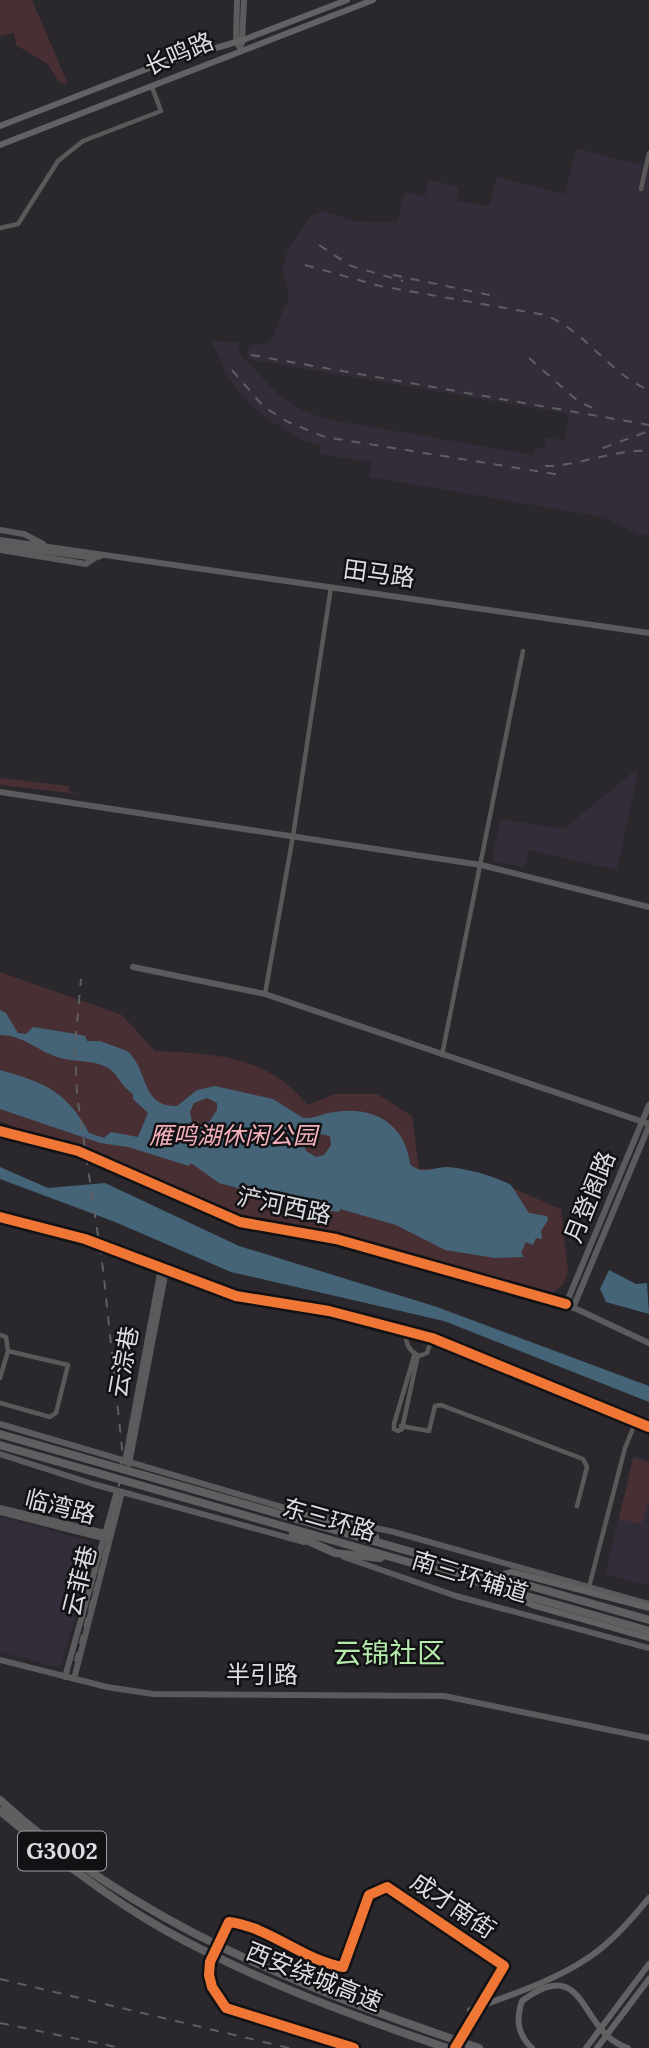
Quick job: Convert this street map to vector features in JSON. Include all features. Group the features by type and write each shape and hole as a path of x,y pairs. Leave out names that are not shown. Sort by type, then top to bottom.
{"highway":[{"name":"东三环路","path":"0,1434 649,1620"},
{"name":"东三环路","path":"0,1445 649,1631"},
{"path":"265,1511 335,1520 440,1560"},
{"path":"257,1520 335,1553 403,1561"},
{"name":"西安绕城高速","path":"0,1800 126,1900 265,1970 340,2000 479,2048"},
{"name":"西安绕城高速","path":"0,1811 192,1945 359,2018 446,2048"}],"main road":[{"name":"长鸣路","path":"0,126 152,67 239,41 347,0"},
{"name":"长鸣路","path":"0,145 152,87 241,49 373,0"},
{"path":"495,1576 512,1572 649,1606"},
{"path":"496,1588 532,1605 649,1638"},
{"path":"470,2010 524,1990 590,1957 628,1923 649,1898"},
{"path":"586,2048 649,1964"},
{"path":"597,2048 649,1979"},
{"path":"532,2048 519,2029 517,2015 522,2001 548,1985 561,1984 575,1990 595,2023 628,2048"}],"street":[{"path":"237,0 241,49"},
{"path":"239,41 244,0"},
{"path":"0,228 18,224 58,161 83,141 161,111 152,87"},
{"path":"641,189 649,153"},
{"path":"0,530 24,534 44,545"},
{"name":"田马路","path":"0,542 331,586 649,633"},
{"name":"田马路","path":"19,545 44,545 99,556"},
{"path":"0,550 86,564 99,556"},
{"path":"265,994 293,836 331,586"},
{"path":"442,1055 523,651"},
{"path":"0,792 481,865 649,907"},
{"path":"133,967 265,994 647,1123"},
{"name":"月登阁路","path":"570,1306 647,1123 649,1105"},
{"name":"浐河西路","path":"0,1131 78,1152 240,1222 336,1239 570,1306 649,1343"},
{"path":"0,1217 85,1239 255,1302 329,1311 406,1330 649,1427"},
{"name":"云淙巷","path":"127,1463 164,1269"},
{"path":"406,1330 405,1341 416,1354"},
{"path":"0,1335 6,1337 8,1351 0,1378"},
{"path":"416,1354 427,1353 432,1339"},
{"path":"0,1403 50,1417 56,1413 68,1365 8,1351"},
{"path":"416,1354 394,1430 398,1431 401,1426 429,1431 435,1406 441,1405 583,1459 587,1466 577,1506"},
{"path":"589,1587 625,1448 636,1421"},
{"name":"南三环辅道","path":"0,1424 127,1463 335,1520 394,1532 649,1606"},
{"name":"南三环辅道","path":"0,1454 119,1491 288,1537 456,1596 649,1648"},
{"name":"云菲巷","path":"74,1679 119,1491"},
{"name":"临湾路","path":"0,1510 108,1536"},
{"name":"云菲巷","path":"65,1677 108,1536"},
{"name":"半引路","path":"0,1660 65,1677 153,1694 465,1698 649,1738"},
{"name":"成才南街","path":"219,1938 229,1922 244,1924 324,1964 343,1967 369,1895 387,1886 504,1966 464,2033"},
{"path":"210,1962 212,1987 226,2008 355,2048"}],"shaded area":[{"path":"576,148 649,167 649,536 637,534 604,517 369,477 371,462 319,454 320,445 300,439 266,418 246,400 228,378 211,340 239,343 238,352 277,393 300,409 325,419 534,455 535,448 545,449 546,438 565,440 569,414 247,359 249,345 270,343 289,297 282,268 289,247 312,215 323,211 355,221 397,222 405,193 425,196 428,179 459,187 457,201 490,206 496,177 565,194"},
{"path":"634,771 638,773 617,870 529,850 524,867 492,861 500,819 564,829"},
{"path":"634,1454 649,1461 649,1586 605,1574"},
{"path":"0,1516 88,1541 94,1549 61,1668 0,1652"}],"green space":[{"path":"0,0 32,0 68,84 59,82 48,64 16,45 14,33 0,36"},
{"path":"0,778 69,786 69,791 79,794 0,785"},
{"name":"雁鸣湖休闲公园","path":"0,972 122,1015 155,1051 219,1056 257,1067 292,1088 308,1105 335,1094 377,1094 412,1116 419,1169 474,1175 561,1209 568,1272 563,1285 548,1296 244,1223 0,1121"},
{"path":"633,1458 649,1462 649,1500 641,1524 619,1519"}],"water":[{"path":"0,1010 6,1013 18,1033 26,1034 33,1027 76,1034 85,1036 87,1041 100,1041 127,1051 139,1067 151,1094 165,1105 177,1106 197,1090 215,1086 273,1099 303,1118 349,1111 375,1115 394,1128 402,1138 410,1164 415,1168 462,1169 511,1185 529,1213 547,1216 548,1220 541,1231 542,1239 536,1238 533,1245 526,1242 521,1253 524,1257 495,1258 445,1250 396,1225 340,1209 339,1212 315,1209 219,1183 191,1163 189,1166 128,1147 100,1143 0,1109 0,1070 52,1090 72,1107 89,1133 104,1138 111,1132 138,1137 148,1113 133,1099 133,1094 115,1074 103,1065 57,1057 17,1038 0,1035","holes":["207,1098 217,1103 217,1110 207,1125 200,1127 192,1122 190,1112 194,1103","306,1131 330,1136 331,1145 324,1155 316,1157 306,1151 302,1137"]},
{"path":"0,1167 48,1188 105,1183 239,1246 437,1307 649,1386 649,1402 444,1321 231,1272 115,1222 0,1179"},
{"path":"609,1270 636,1284 647,1283 649,1314 606,1302 600,1289"}],"tunnel":[{"path":"455,2048 464,2033"}],"railway":[{"path":"319,245 351,266 403,281"},
{"path":"305,265 380,286 545,315 573,331 621,373 649,390"},
{"path":"393,275 499,297"},
{"path":"251,355 649,425"},
{"path":"529,358 579,402 595,409"},
{"path":"232,370 264,407 288,422 325,437 561,475"},
{"path":"603,448 649,431"},
{"path":"545,466 623,452 649,451"},
{"path":"75,1661 106,1547 119,1486 122,1448 103,1269 77,1095 75,1046 81,979"},
{"path":"0,1979 289,2048"},
{"path":"0,2023 121,2048"}],"cycle path":[{"path":"0,1131 78,1151 240,1222 336,1239 566,1304"},
{"path":"0,1217 85,1239 236,1296 329,1311 432,1338 649,1427"},
{"path":"354,2048 226,2008 212,1987 209,1975 210,1962 229,1922 258,1930 314,1958 343,1967 369,1895 387,1887 504,1966 455,2048"}],"district":[{"name":"云锦社区","path":"389,1653"}]}
